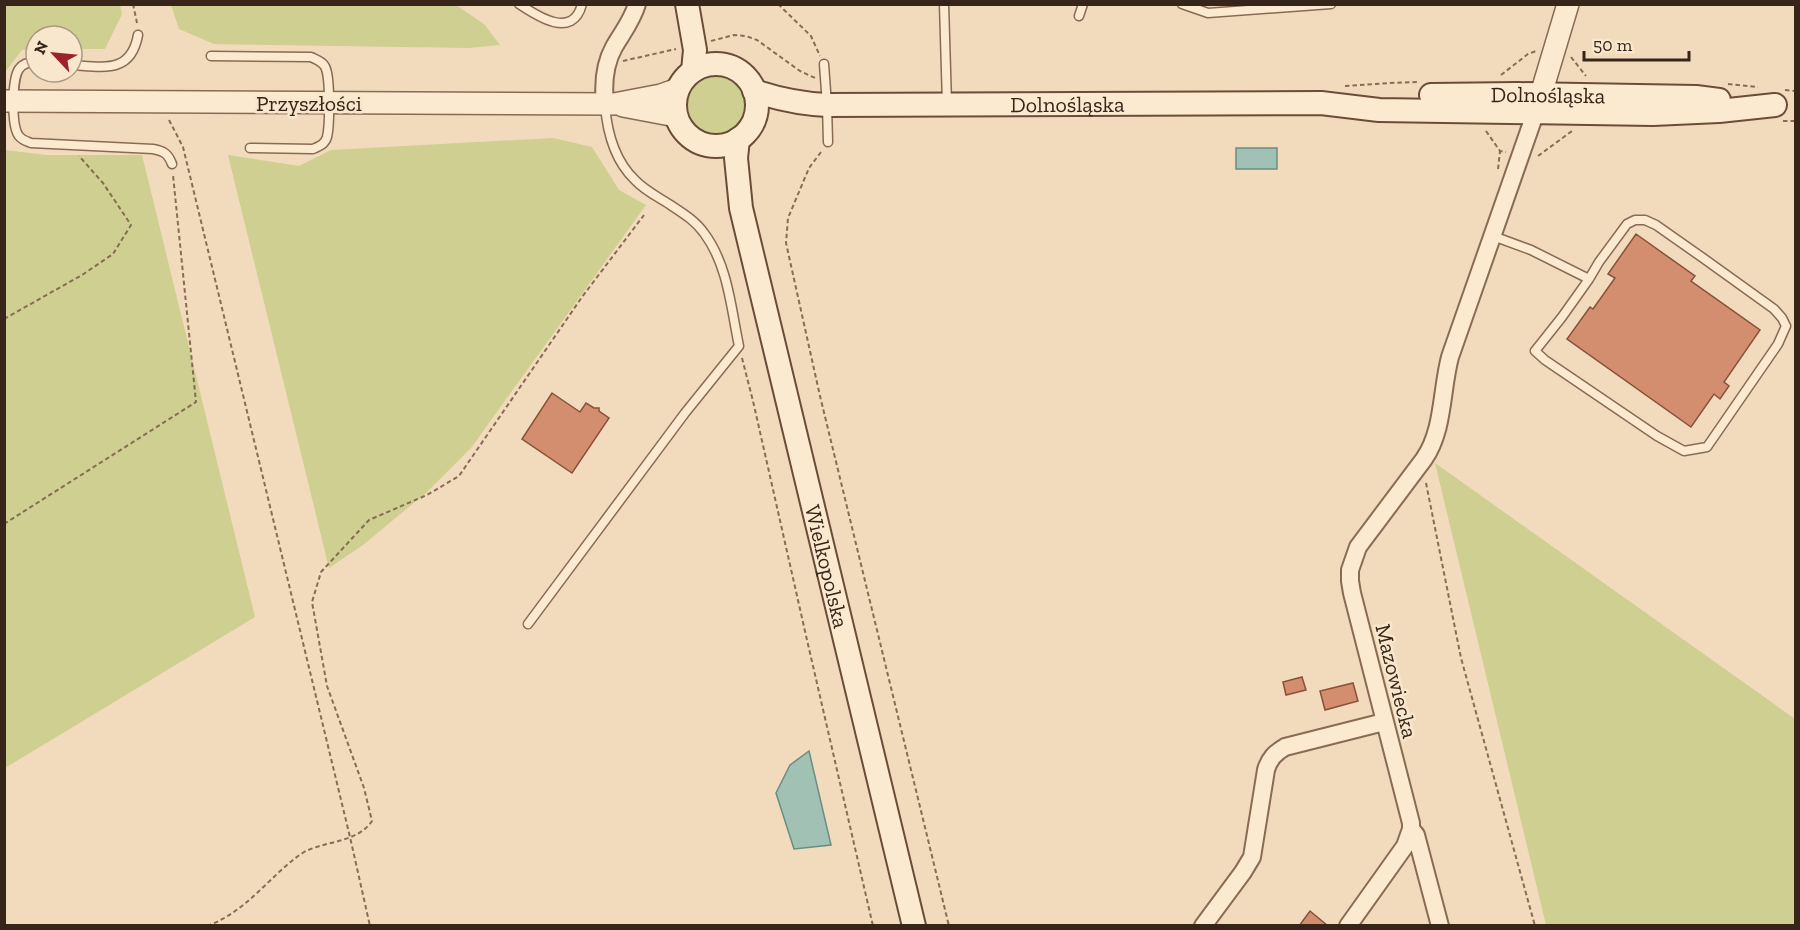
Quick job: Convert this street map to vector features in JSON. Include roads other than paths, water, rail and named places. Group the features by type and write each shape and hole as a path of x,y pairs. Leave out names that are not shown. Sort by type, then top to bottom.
{"main road":[{"path":"687,4 701,43 714,53 722,64"},
{"path":"693,71 701,43 696,4"},
{"path":"722,64 730,66 749,80 757,103 755,117 738,139 726,144 708,145 690,137 682,128 676,116 675,104 678,89 687,75 706,65 722,64"},
{"name":"Dolnośląska","path":"754,91 820,105"},
{"name":"Dolnośląska","path":"755,117 820,105 1321,103 1378,110 1538,103 1662,114 1785,106"},
{"name":"Wielkopolska","path":"738,139 736,158 741,208 914,926"},
{"name":"Wielkopolska","path":"708,145 723,169 741,208"}],"street":[{"path":"609,104 603,90 609,56 632,20 637,4"},
{"path":"1493,236 1538,103 1568,4"},
{"name":"Przyszłości","path":"609,104 661,95 678,89"},
{"name":"Przyszłości","path":"9,101 609,104 676,116"},
{"name":"Mazowiecka","path":"1440,926 1416,835 1411,830 1352,593 1350,570 1358,547 1429,452 1436,433 1450,357 1493,236"},
{"path":"1203,926 1252,857 1266,771 1272,757 1285,747 1384,722"},
{"path":"1348,926 1406,846 1411,830"}],"lane":[{"path":"519,4 541,18 555,23 566,22 574,18 582,4"},
{"path":"944,4 947,104"},
{"path":"1079,16 1083,4"},
{"path":"1182,4 1208,14 1331,4"},
{"path":"84,65 104,67 129,59 135,49 138,35"},
{"path":"212,56 311,57 326,67 327,138 322,145 313,150 250,148"},
{"path":"24,64 19,68 9,101 17,134 23,140 31,143 153,149 169,156 172,164"},
{"path":"824,64 825,78 820,105 828,142"},
{"path":"528,624 685,412 739,346 727,283 712,244 689,217 647,190 630,175 611,140 607,124 609,104"},
{"path":"1635,220 1645,220 1656,225 1703,258 1774,309 1782,318 1786,326 1778,344 1707,447 1684,451 1657,436 1535,351 1589,279 1627,224 1635,220"},
{"path":"1493,236 1531,250 1589,279"}]}
